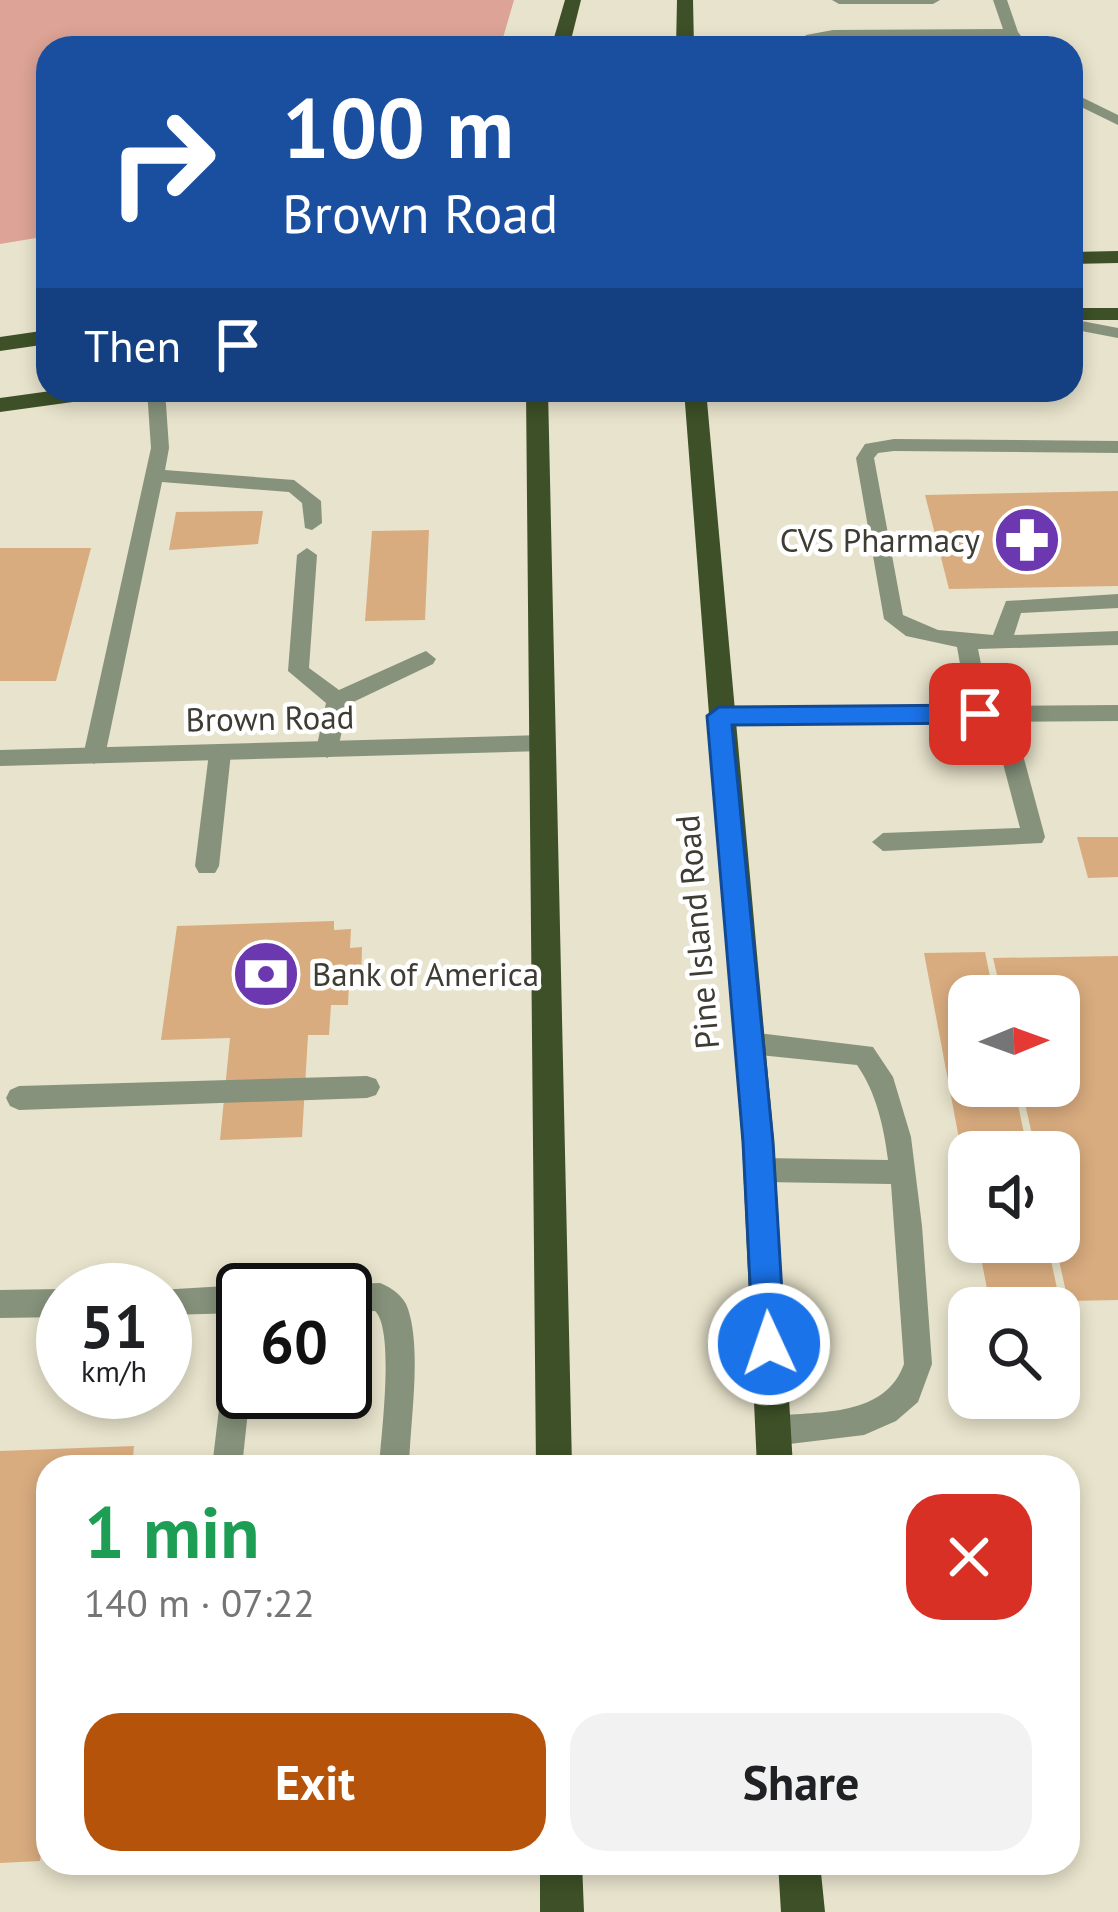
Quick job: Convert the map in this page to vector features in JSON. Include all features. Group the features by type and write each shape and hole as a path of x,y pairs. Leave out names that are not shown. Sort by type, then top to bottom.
{"main road":[{"path":"563,36 573,0"},
{"path":"685,0 686,36"},
{"path":"1083,257 1118,257"},
{"path":"1083,314 1118,314"},
{"path":"0,344 36,339"},
{"path":"0,405 36,400"},
{"path":"537,402 554,1455"},
{"name":"Pine Island Road","path":"695,402 759,1170 774,1449"},
{"path":"561,1875 562,1912"},
{"path":"800,1875 803,1912"}],"street":[{"path":"839,0 935,0"},
{"path":"1000,0 1013,36"},
{"path":"822,36 1011,33"},
{"path":"1083,102 1118,121"},
{"path":"1083,326 1118,333"},
{"path":"94,756 160,448 157,402"},
{"path":"1118,447 872,448 865,458 894,619 923,637 1118,638"},
{"path":"155,475 294,486 311,501 312,523"},
{"path":"307,555 298,671 337,700"},
{"path":"1002,639 1013,606 1118,601"},
{"path":"883,842 1034,837 966,640"},
{"path":"337,700 426,659"},
{"path":"327,750 337,700"},
{"path":"719,716 1118,713"},
{"name":"Brown Road","path":"0,758 542,743"},
{"path":"207,866 220,753"},
{"path":"749,1043 864,1055 880,1077 898,1137 918,1364 908,1392 886,1412 774,1449"},
{"path":"19,1098 367,1088"},
{"path":"759,1170 902,1172"},
{"path":"372,1297 380,1297 395,1311 399,1339 394,1455"},
{"path":"0,1304 36,1303"},
{"path":"228,1455 232,1419"}],"shaded area":[{"path":"0,0 514,0 504,36 36,36 36,238 0,244"}],"building":[{"name":"CVS Pharmacy","path":"1118,491 1118,586 949,589 925,495"},
{"path":"263,511 258,544 169,550 176,512"},
{"path":"429,530 425,620 365,621 372,531"},
{"path":"0,548 91,548 56,681 0,681"},
{"path":"1077,837 1118,837 1118,877 1088,878"},
{"name":"Bank of America","path":"334,921 334,930 351,929 350,948 362,947 361,983 349,983 348,1005 331,1005 329,1035 308,1035 302,1137 220,1140 230,1038 161,1040 177,926"},
{"path":"985,952 990,975 948,975 948,1080 924,953"},
{"path":"1118,956 1118,1300 1080,1301 1080,1287 1065,1287 1060,1263 1080,1263 1080,1131 1031,1131 1026,1107 1080,1107 1080,975 997,975 993,958"},
{"path":"953,1107 1018,1107 1024,1131 958,1131"},
{"path":"982,1263 1052,1263 1057,1287 987,1287"},
{"path":"134,1446 133,1455 36,1455 36,1861 0,1863 0,1451"}],"place":[{"name":"CVS Pharmacy","path":"1027,540"},
{"name":"Bank of America","path":"266,974"}],"route":[{"path":"769,1344 758,1142 719,716 980,714"}]}
